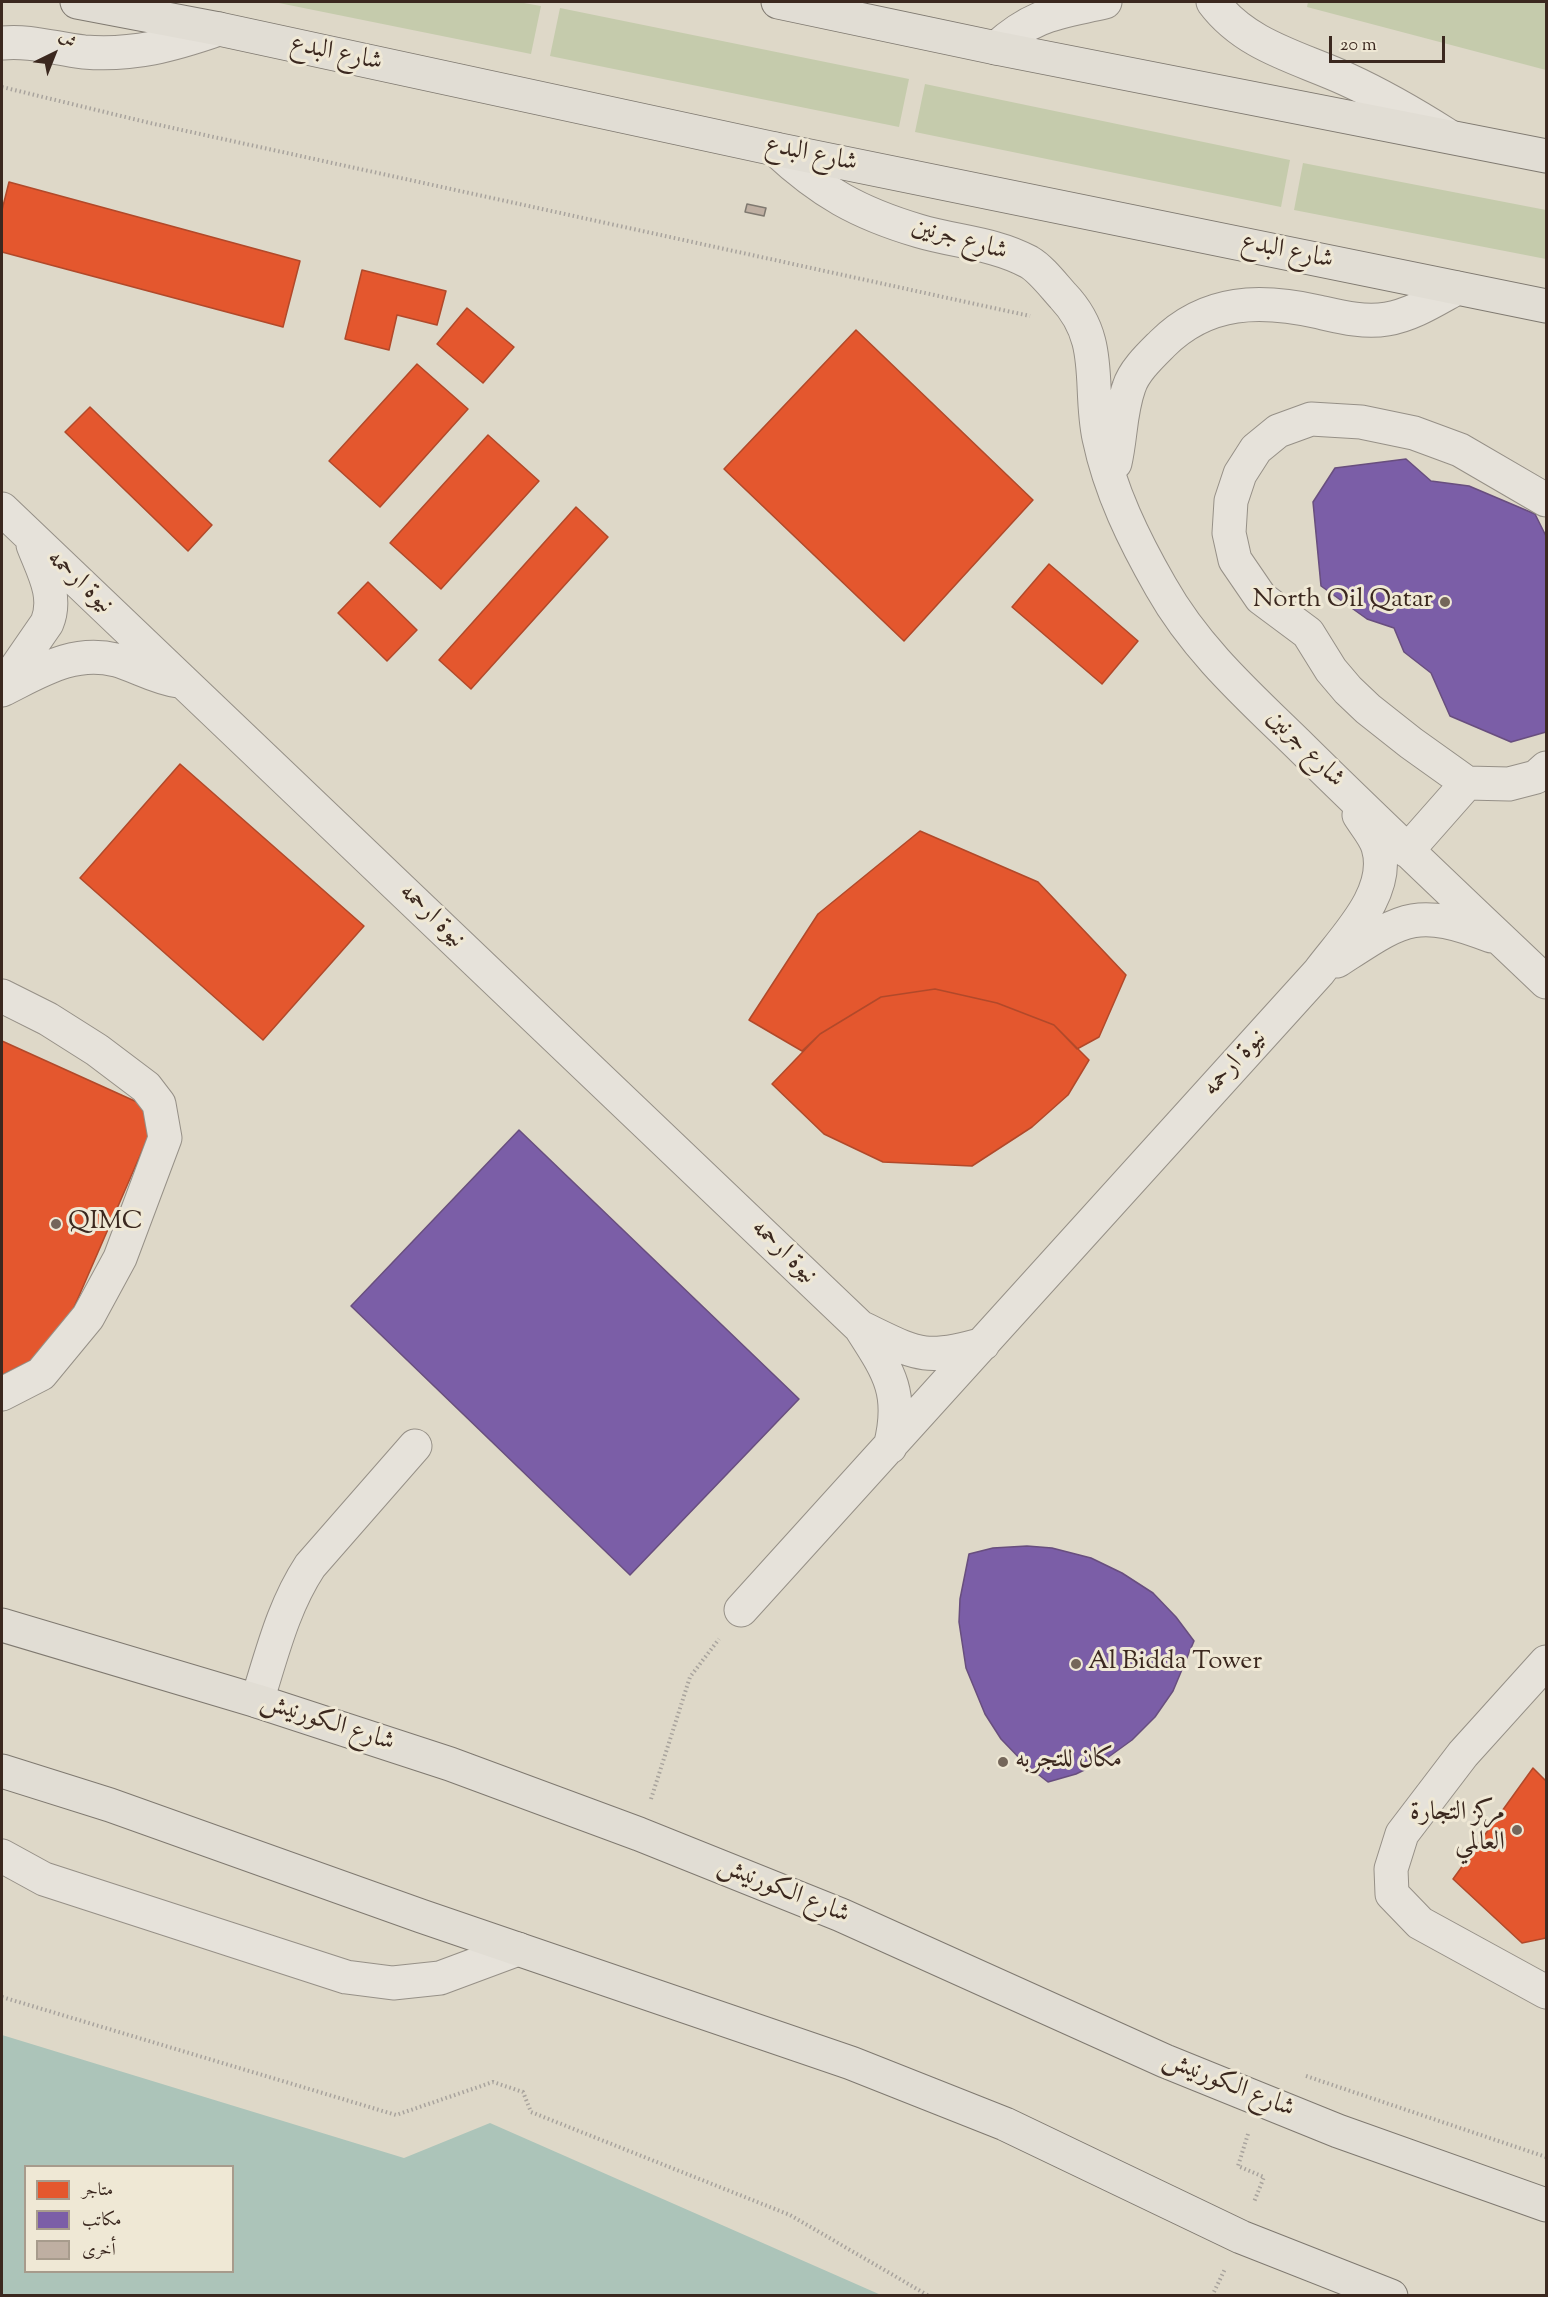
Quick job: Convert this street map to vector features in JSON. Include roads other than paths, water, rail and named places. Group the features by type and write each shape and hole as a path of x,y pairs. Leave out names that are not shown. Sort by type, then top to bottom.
{"main road":[{"name":"شارع البدع","path":"77,2 219,29 775,149 1546,306"},
{"path":"778,2 996,48 1546,156"},
{"name":"شارع الكورنيش","path":"2,1625 257,1701 450,1764 639,1834 841,1915 1165,2061 1338,2131 1546,2205"},
{"path":"2,1771 110,1805 518,1949 851,2063 1005,2124 1241,2237 1390,2295"}],"street":[{"path":"996,48 1020,29 1047,14 1105,2"},
{"path":"1213,2 1243,33 1262,45 1371,91 1447,135"},
{"path":"2,43 19,42 83,52 122,53 167,47 219,29"},
{"name":"شارع جرنين","path":"775,149 808,180 849,205 920,231 989,245 1031,263 1066,299 1084,327 1093,352 1098,436 1111,482 1132,536 1185,627 1210,657 1346,791 1503,941 1545,976"},
{"name":"شارع جرنين","path":"1111,482 1120,418 1130,384 1148,358 1173,333 1200,315 1239,304 1316,311 1347,319 1385,319 1422,307 1457,288"},
{"path":"1546,500 1460,450 1414,433 1361,422 1311,419 1278,431 1256,449 1240,474 1231,501 1228,533 1235,560 1244,578 1261,598 1294,620 1308,633 1331,670 1368,709 1467,783 1509,784 1536,777 1546,768"},
{"name":"نيوة ارحمه","path":"2,509 860,1327 882,1362 895,1393 896,1425 890,1447"},
{"path":"2,689 47,623 51,611 48,583 30,538"},
{"path":"2,689 68,659 90,656 117,660 165,679 186,683"},
{"path":"1407,850 1467,783"},
{"name":"نيوة ارحمه","path":"741,1610 1319,972 1371,901 1381,873 1378,846 1346,791"},
{"name":"نيوة ارحمه","path":"1319,972 1383,930 1421,919 1463,925 1503,941"},
{"path":"2,996 48,1019 121,1066 146,1087 159,1104 165,1130 165,1138 120,1258 88,1317 41,1374 2,1394"},
{"name":"نيوة ارحمه","path":"860,1327 913,1352 933,1355 950,1354 983,1344"},
{"path":"257,1701 282,1621 298,1583 310,1566 414,1446"},
{"path":"1546,1662 1463,1754 1402,1834 1391,1869 1392,1894 1420,1923 1546,1992"},
{"path":"2,1856 44,1879 358,1979 393,1983 440,1978 518,1949"}],"place":[{"name":"North Oil Qatar","path":"1445,602"},
{"name":"QIMC","path":"56,1224"},
{"name":"Al Bidda Tower","path":"1076,1664"},
{"name":"مكان للتجربه","path":"1003,1762"},
{"name":"مركز التجارة العالمي","path":"1517,1830"}]}
